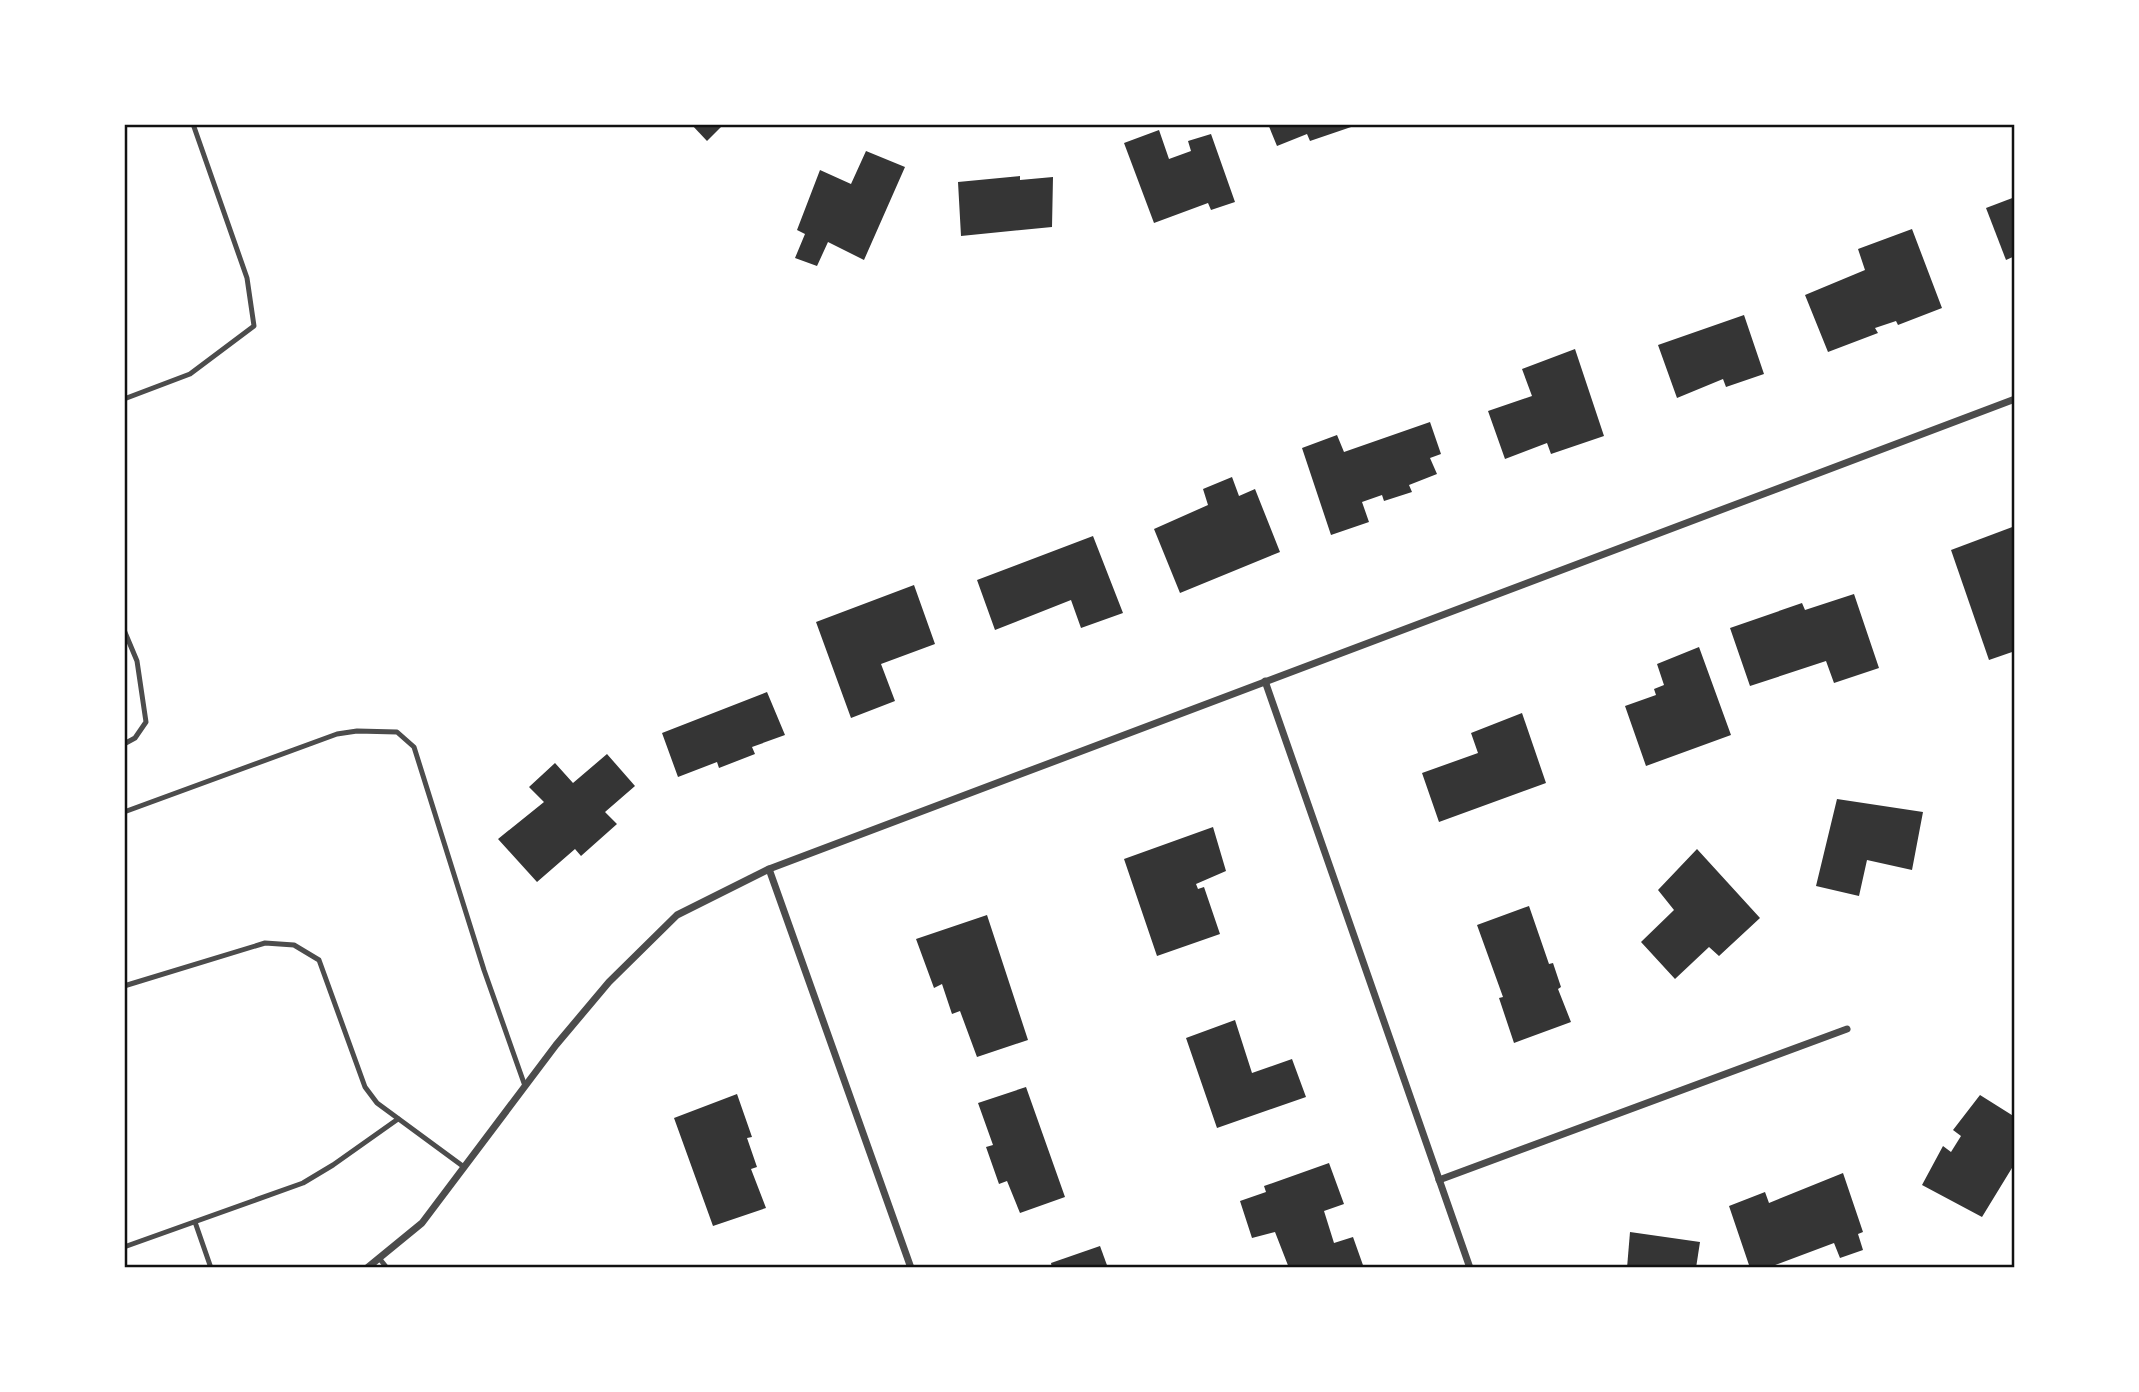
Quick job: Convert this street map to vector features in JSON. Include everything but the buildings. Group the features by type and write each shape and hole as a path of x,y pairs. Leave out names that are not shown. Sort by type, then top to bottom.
{"street":[{"path":"368,1268 422,1223 525,1086 609,982 677,915 769,869 2015,399"},
{"path":"1265,681 1470,1268"},
{"path":"769,869 911,1268"},
{"path":"1439,1180 1847,1030"}],"lane":[{"path":"124,399 190,374 254,326 247,278 194,124"},
{"path":"124,630 137,661 146,722 135,738 124,744"},
{"path":"124,812 337,734 358,731 397,732 414,747 484,970 525,1086"},
{"path":"124,986 265,943 294,946 305,951 319,960 365,1087 377,1103 464,1167"},
{"path":"124,1247 303,1182 333,1165 398,1119"},
{"path":"195,1222 211,1268"},
{"path":"379,1258 387,1268"}]}
